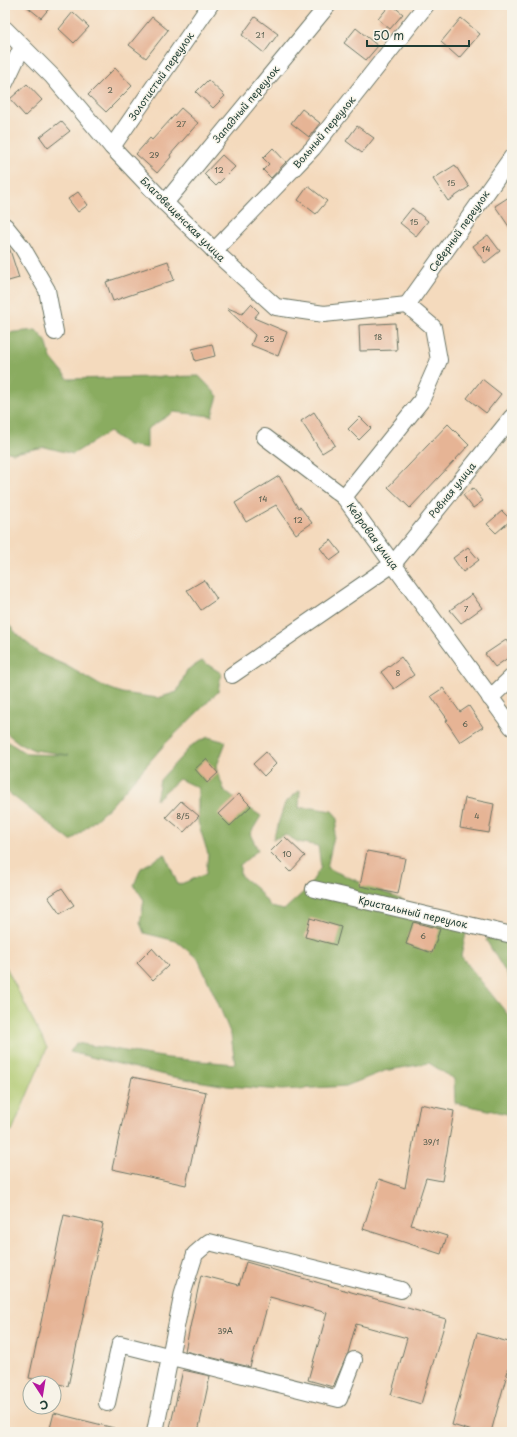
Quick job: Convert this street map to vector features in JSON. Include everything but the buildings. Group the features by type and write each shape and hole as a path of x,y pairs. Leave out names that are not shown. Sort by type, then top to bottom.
{"street":[{"name":"Золотистый переулок","path":"112,147 210,5"},
{"name":"Западный переулок","path":"165,203 328,5"},
{"name":"Вольный переулок","path":"214,251 314,148 426,5"},
{"name":"Благовещенская улица","path":"5,30 52,76 112,147 165,203 214,251 276,307 324,314 407,305"},
{"path":"5,83 22,47"},
{"name":"Северный переулок","path":"407,305 512,157"},
{"path":"5,226 22,247 47,290 55,332"},
{"name":"Кедровая улица","path":"407,305 433,327 439,360 421,401 344,497 512,727"},
{"name":"Ровная улица","path":"232,674 392,564 512,417"},
{"path":"264,437 344,497"},
{"path":"490,698 512,677"},
{"name":"Кристальный переулок","path":"314,889 512,935"},
{"path":"155,1432 183,1292 195,1254 209,1242 401,1290"},
{"path":"107,1403 120,1344 340,1399 354,1360"}],"green space":[{"path":"36,330 46,341 51,358 68,379 199,376 218,396 212,416 174,412 147,429 147,448 128,445 109,432 73,454 45,447 13,453 5,451 5,333"},
{"path":"5,621 20,637 40,654 67,666 98,684 122,693 158,698 177,692 187,670 202,661 221,673 218,692 165,744 110,807 71,841 5,790 5,740 27,754 69,755 34,750 19,743 5,732"},
{"path":"208,737 226,742 216,768 225,792 261,816 250,834 258,850 240,865 240,875 257,889 271,907 284,910 308,888 321,867 318,846 298,842 286,835 273,839 285,803 300,790 299,808 313,808 332,811 338,818 327,868 430,912 468,925 461,956 512,1020 512,1115 455,1103 454,1079 429,1063 384,1071 346,1086 282,1090 227,1086 173,1077 70,1052 76,1043 168,1058 235,1064 231,1035 198,959 176,941 144,933 140,923 144,900 134,885 141,868 165,854 178,885 206,874 208,854 198,822 198,788 179,779 156,800 160,780 192,745"},
{"path":"512,926 512,983 486,940 500,929"},
{"path":"5,965 47,1048 12,1131 5,1127"}]}
